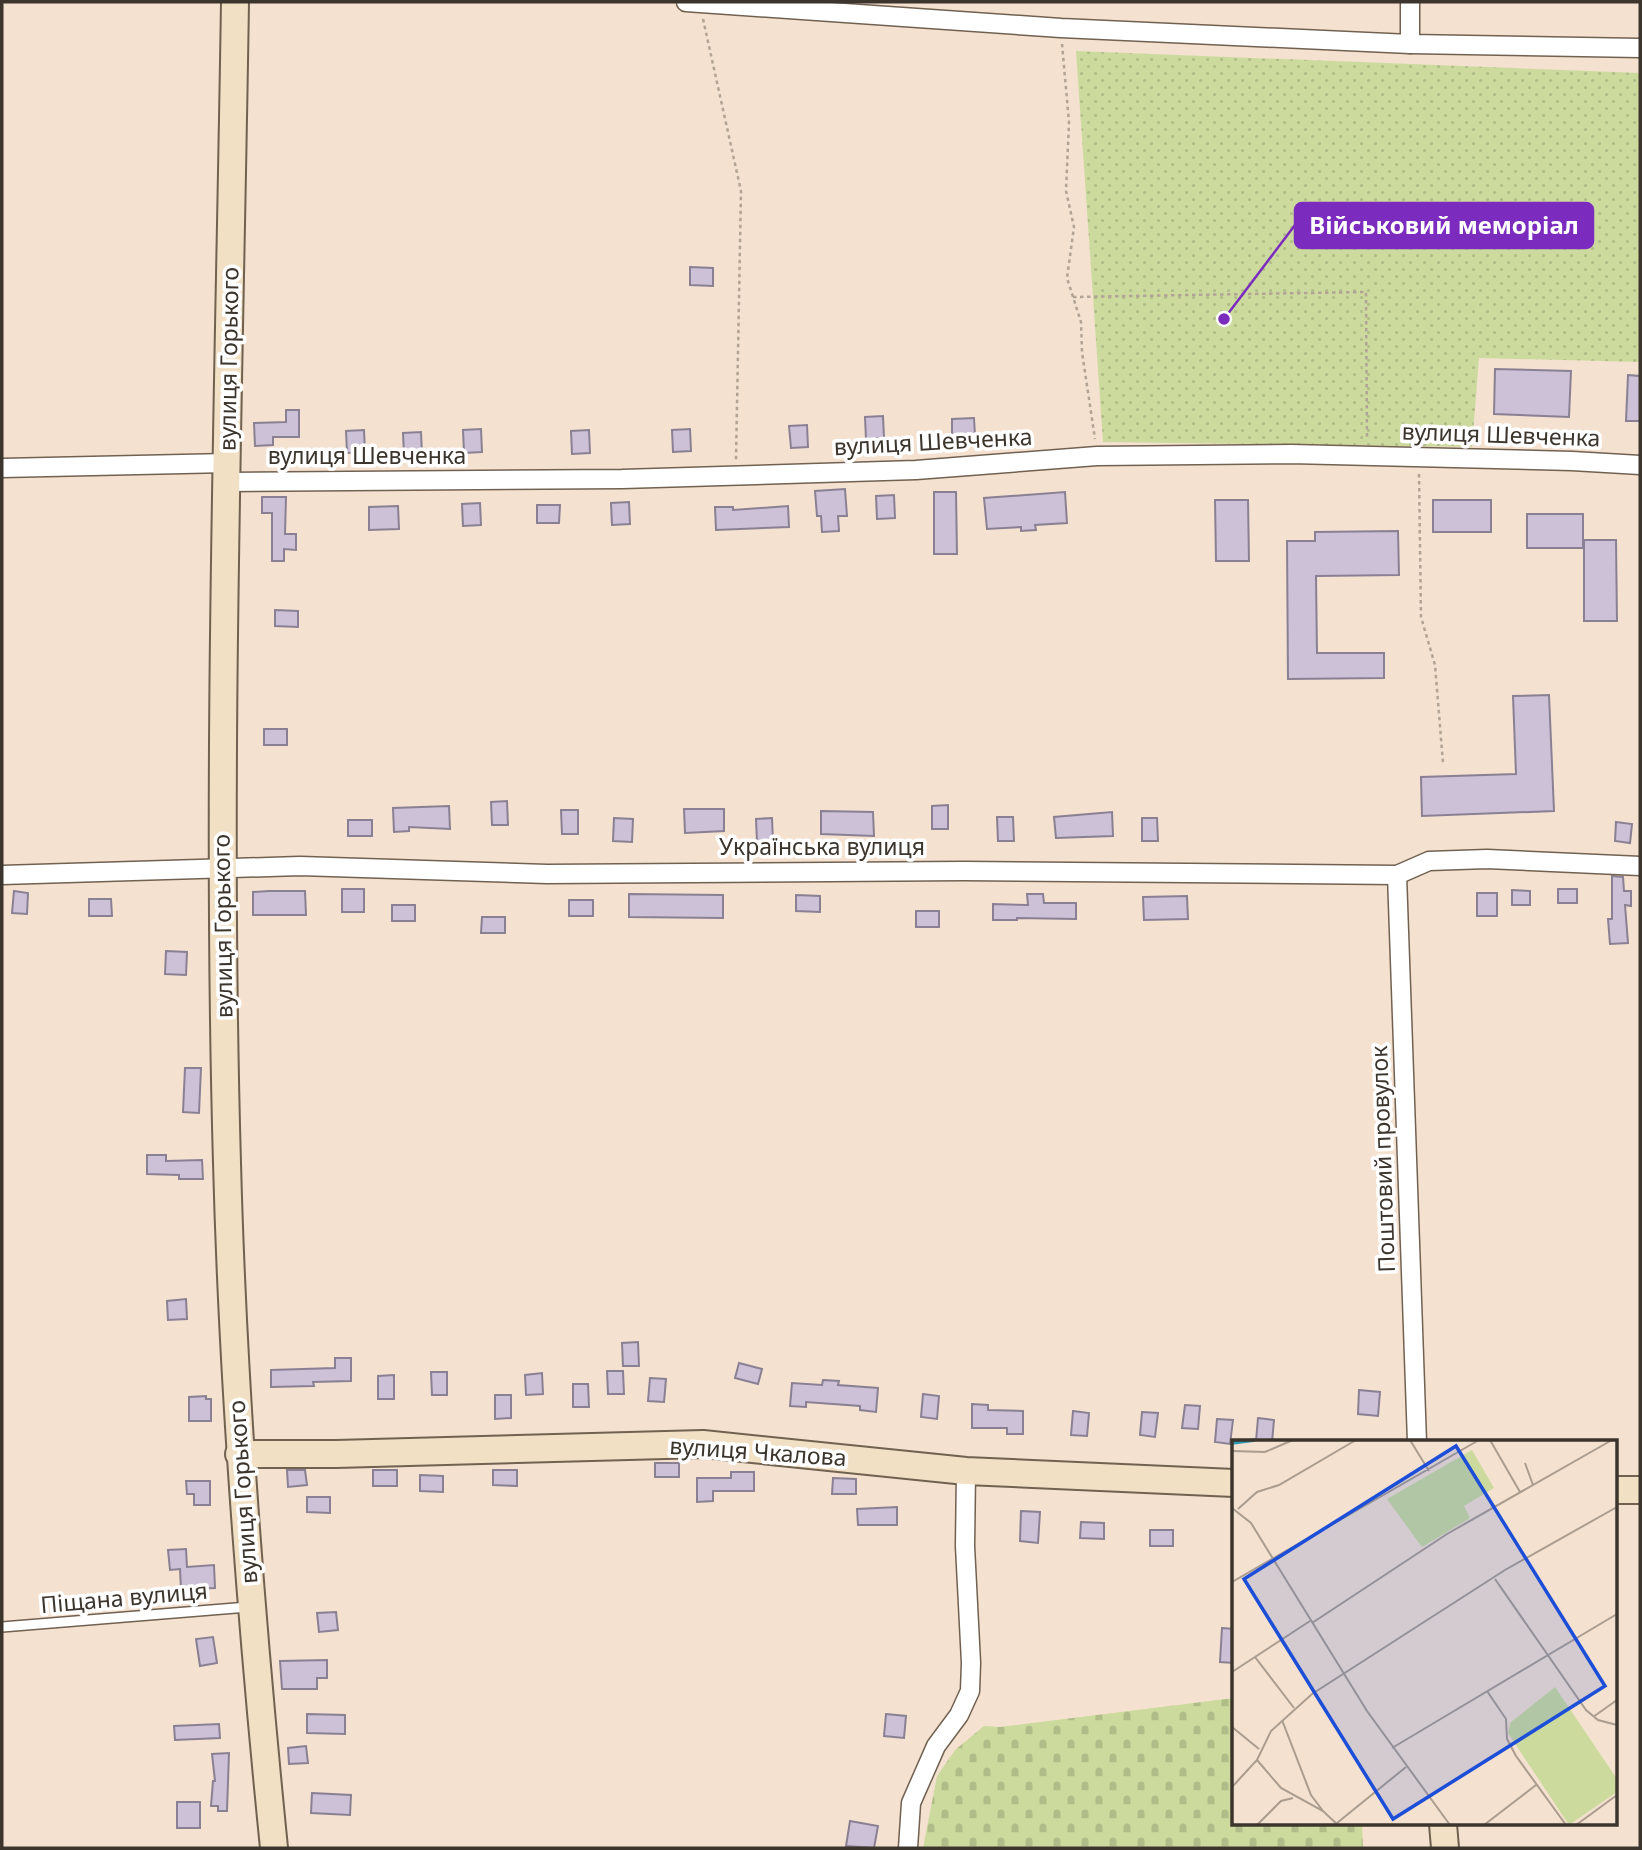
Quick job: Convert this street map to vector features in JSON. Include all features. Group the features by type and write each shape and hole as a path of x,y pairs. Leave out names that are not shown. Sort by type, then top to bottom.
{"street":[{"name":"вулиця Горького","path":"235,2 222,870 227,1164 239,1454 250,1607 274,1848"},
{"path":"686,2 1061,28 1410,44 1640,48"},
{"path":"1410,2 1410,44"},
{"name":"вулиця Шевченка","path":"2,468 622,479 916,470 1097,456 1418,456 1640,465"},
{"name":"Українська вулиця","path":"2,875 300,866 547,874 963,871 1398,875 1429,861 1487,859 1640,866"},
{"name":"Поштовий провулок","path":"1398,875 1417,1440"},
{"name":"вулиця Чкалова","path":"239,1454 703,1444 965,1471 1232,1483"},
{"path":"908,1848 911,1803 936,1746 958,1715 970,1691 965,1471"},
{"path":"1618,1490 1640,1490"},
{"path":"1443,1826 1445,1848"}],"lane":[{"name":"Піщана вулиця","path":"2,1628 250,1607"}],"path":[{"path":"699,2 741,191 735,475"},
{"path":"1061,28 1069,122 1066,191 1073,226 1067,278 1081,322 1097,456"},
{"path":"1073,297 1366,292 1367,456"},
{"path":"1418,456 1421,617 1435,665 1443,763"}],"green space":[{"path":"1076,51 1640,73 1640,362 1479,358 1472,447 1103,442"},
{"path":"1232,1698 1232,1826 1362,1826 1363,1848 923,1848 937,1776 955,1750 984,1726 1000,1727"}],"building":[{"path":"690,267 713,268 713,286 690,285"},
{"path":"1495,369 1571,371 1569,417 1494,414"},
{"path":"1628,375 1640,376 1640,421 1626,421"},
{"path":"286,410 299,410 299,437 273,437 273,445 255,446 254,423 286,422"},
{"path":"883,416 884,438 866,439 865,417"},
{"path":"974,418 975,436 952,437 952,419"},
{"path":"807,425 808,447 791,448 789,426"},
{"path":"481,429 482,452 464,453 463,430"},
{"path":"690,429 691,451 673,452 672,430"},
{"path":"364,430 365,452 347,453 346,431"},
{"path":"589,430 590,453 572,454 571,431"},
{"path":"421,432 422,455 404,456 403,433"},
{"path":"845,489 847,516 838,516 839,531 822,532 821,516 817,516 815,491"},
{"path":"934,492 956,492 957,554 934,554"},
{"path":"1065,492 1067,523 1035,525 1036,530 1021,531 1021,527 987,529 984,498"},
{"path":"894,495 895,518 877,519 876,496"},
{"path":"262,497 286,497 285,534 296,534 296,550 284,549 284,561 272,561 272,513 262,513"},
{"path":"1215,500 1248,500 1249,561 1216,561"},
{"path":"1433,500 1491,500 1491,532 1433,532"},
{"path":"629,502 630,524 612,525 611,503"},
{"path":"480,503 481,525 463,526 462,504"},
{"path":"537,505 560,505 559,523 537,523"},
{"path":"398,506 399,529 369,530 369,507"},
{"path":"788,506 789,527 716,530 715,507 733,507 733,510"},
{"path":"1527,514 1583,514 1583,548 1527,548"},
{"path":"1398,531 1399,575 1316,576 1317,653 1384,653 1384,678 1288,679 1287,541 1315,541 1315,532"},
{"path":"1584,540 1616,540 1617,621 1584,621"},
{"path":"275,610 298,611 298,627 275,626"},
{"path":"1549,695 1554,811 1422,816 1421,777 1516,774 1513,696"},
{"path":"264,729 287,729 287,745 264,745"},
{"path":"507,801 508,825 492,825 491,802"},
{"path":"948,805 948,829 932,829 932,806"},
{"path":"449,806 450,829 409,827 409,831 394,832 393,808"},
{"path":"684,809 724,809 724,831 685,833"},
{"path":"561,810 578,810 578,834 562,834"},
{"path":"821,811 873,812 874,836 821,834"},
{"path":"1112,812 1113,836 1056,838 1054,817"},
{"path":"997,817 1013,817 1014,841 998,841"},
{"path":"614,818 633,819 632,842 613,841"},
{"path":"772,818 773,842 757,842 756,819"},
{"path":"1142,818 1157,818 1158,841 1142,841"},
{"path":"348,820 372,820 372,836 348,836"},
{"path":"1616,822 1632,824 1630,843 1615,841"},
{"path":"1612,876 1623,877 1624,891 1631,891 1631,906 1625,905 1628,943 1610,944 1608,919 1612,919"},
{"path":"342,889 364,889 364,912 342,912"},
{"path":"1558,889 1577,889 1577,903 1558,903"},
{"path":"1512,890 1530,891 1530,905 1512,905"},
{"path":"14,891 28,893 27,914 12,913"},
{"path":"305,891 306,915 253,915 253,892"},
{"path":"1477,893 1497,893 1497,916 1477,916"},
{"path":"629,894 723,895 723,918 629,917"},
{"path":"1027,894 1043,894 1044,903 1076,903 1076,919 993,920 993,904 1028,905"},
{"path":"796,895 820,896 820,912 796,911"},
{"path":"1187,896 1188,919 1144,920 1143,897"},
{"path":"89,899 111,899 112,916 89,916"},
{"path":"569,900 593,900 593,916 569,916"},
{"path":"392,905 415,905 415,921 392,921"},
{"path":"916,911 939,911 939,927 916,927"},
{"path":"482,917 505,917 505,933 481,933"},
{"path":"166,951 187,952 186,975 165,974"},
{"path":"185,1068 201,1068 199,1113 183,1112"},
{"path":"147,1155 166,1155 166,1161 202,1160 203,1179 179,1179 179,1175 147,1174"},
{"path":"186,1299 187,1319 168,1320 167,1301"},
{"path":"638,1342 639,1366 623,1366 622,1343"},
{"path":"335,1358 351,1358 351,1381 313,1382 314,1386 271,1387 271,1370 335,1368"},
{"path":"739,1363 762,1369 758,1384 735,1378"},
{"path":"607,1371 623,1371 624,1394 608,1394"},
{"path":"431,1372 447,1372 447,1395 432,1395"},
{"path":"542,1373 543,1394 526,1395 525,1375"},
{"path":"394,1375 394,1399 378,1399 378,1376"},
{"path":"650,1378 666,1379 664,1402 648,1401"},
{"path":"823,1380 839,1381 838,1385 878,1388 876,1412 860,1410 860,1406 806,1402 806,1407 790,1406 792,1383 822,1385"},
{"path":"573,1384 588,1384 589,1407 573,1407"},
{"path":"1359,1390 1380,1392 1378,1416 1358,1414"},
{"path":"923,1394 939,1396 937,1419 921,1417"},
{"path":"495,1395 511,1395 511,1418 495,1419"},
{"path":"206,1396 206,1399 211,1399 211,1421 189,1421 189,1397"},
{"path":"972,1404 988,1405 988,1410 1023,1411 1023,1434 1007,1434 1007,1428 972,1428"},
{"path":"1185,1405 1200,1406 1198,1429 1182,1428"},
{"path":"1073,1411 1089,1413 1087,1436 1071,1435"},
{"path":"1142,1412 1158,1413 1155,1437 1140,1435"},
{"path":"1258,1418 1274,1420 1272,1440 1256,1440"},
{"path":"1217,1419 1233,1420 1230,1444 1215,1442"},
{"path":"655,1463 679,1463 679,1477 655,1477"},
{"path":"287,1470 305,1470 307,1485 288,1487"},
{"path":"373,1470 397,1470 397,1486 373,1486"},
{"path":"493,1470 517,1470 517,1486 493,1485"},
{"path":"731,1472 754,1472 754,1491 713,1491 713,1501 697,1502 697,1478 731,1478"},
{"path":"420,1475 443,1476 443,1492 420,1491"},
{"path":"833,1478 856,1479 856,1494 832,1494"},
{"path":"186,1481 210,1481 210,1505 194,1505 194,1494 187,1494"},
{"path":"307,1497 330,1497 330,1513 307,1512"},
{"path":"897,1507 897,1525 858,1525 857,1509"},
{"path":"1021,1511 1040,1512 1038,1543 1020,1541"},
{"path":"1081,1522 1104,1523 1104,1539 1080,1538"},
{"path":"1150,1530 1173,1530 1173,1546 1150,1546"},
{"path":"186,1549 187,1567 214,1565 215,1588 181,1589 180,1569 170,1570 168,1550"},
{"path":"336,1612 338,1630 319,1632 317,1613"},
{"path":"1222,1628 1232,1629 1232,1663 1220,1662"},
{"path":"213,1637 217,1663 200,1666 196,1639"},
{"path":"327,1660 327,1678 317,1678 317,1689 282,1689 280,1661"},
{"path":"307,1714 345,1715 345,1734 307,1733"},
{"path":"886,1714 906,1716 904,1738 884,1736"},
{"path":"219,1724 220,1738 175,1740 174,1726"},
{"path":"306,1746 308,1763 289,1764 288,1748"},
{"path":"229,1753 227,1811 218,1811 218,1806 211,1806 215,1781 212,1754"},
{"path":"312,1793 351,1795 350,1815 311,1813"},
{"path":"177,1802 200,1802 200,1828 177,1828"},
{"path":"850,1821 878,1826 874,1848 846,1846"}],"place":[{"name":"Військовий меморіал","path":"1224,319"}]}
